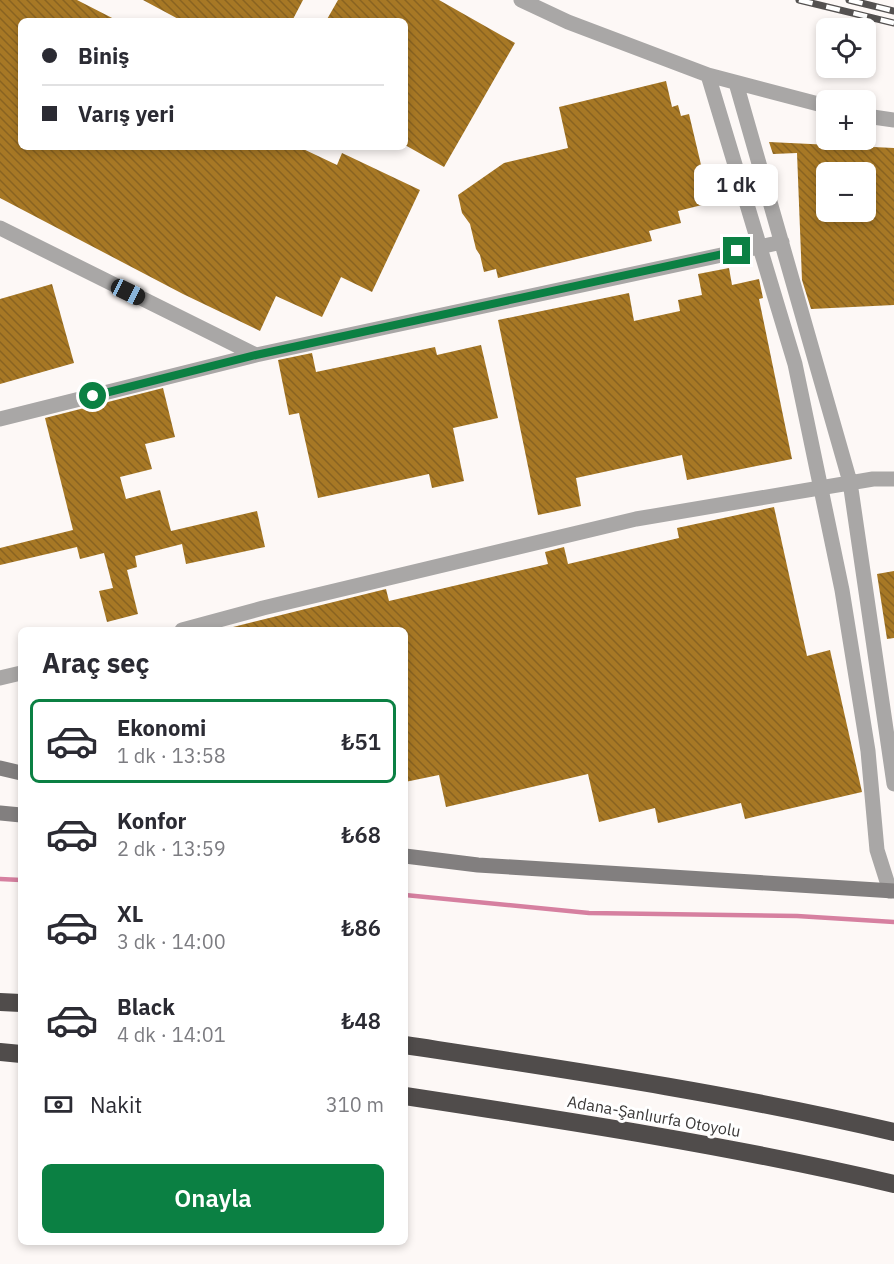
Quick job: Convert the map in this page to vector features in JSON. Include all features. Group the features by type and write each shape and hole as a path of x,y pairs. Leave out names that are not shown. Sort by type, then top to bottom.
{"highway":[{"path":"0,1002 18,1003"},
{"name":"Adana-Şanlıurfa Otoyolu","path":"408,1045 598,1074 826,1116 894,1132"},
{"path":"0,1052 18,1054"},
{"name":"Adana-Şanlıurfa Otoyolu","path":"408,1096 589,1124 815,1165 894,1184"}],"main road":[{"path":"0,768 18,771"},
{"path":"0,813 18,815"},
{"path":"408,856 478,866 893,886"}],"street":[{"path":"521,0 568,22 708,75 816,103"},
{"path":"708,75 795,364 842,590 868,751 877,850 893,886"},
{"path":"736,83 850,482 894,784"},
{"path":"876,117 894,120"},
{"path":"0,228 256,355"},
{"path":"0,419 256,355 782,242"},
{"path":"193,627 263,608 636,519 850,482 894,479"},
{"path":"0,678 18,674"}],"building":[{"path":"0,0 77,0 112,18 18,18 18,150 305,150 337,165 342,153 420,190 372,292 341,277 322,317 276,296 260,331 183,294 0,198"},
{"path":"143,0 303,0 294,18 176,18"},
{"path":"338,0 439,0 515,43 444,167 408,147 408,18 328,18"},
{"path":"666,81 672,107 678,105 681,116 689,114 710,203 678,211 681,223 649,231 652,241 498,278 496,269 484,272 470,224 462,213 458,195 504,163 568,148 559,107"},
{"path":"769,142 816,144 816,150 894,148 894,305 811,309 802,280 797,153 773,154"},
{"path":"729,268 732,285 759,279 763,298 759,299 792,459 687,480 682,455 576,478 581,506 538,515 498,320 629,293 634,321 680,311 678,300 702,295 698,274"},
{"path":"52,284 74,363 0,384 0,299"},
{"path":"481,345 498,418 453,428 464,481 432,488 429,474 318,498 299,413 289,415 278,360 312,353 316,372 435,347 437,355"},
{"path":"163,388 175,437 145,444 152,469 120,477 126,499 160,490 171,531 257,511 265,547 186,564 182,544 135,556 137,567 127,570 138,614 107,622 99,591 113,588 104,553 80,559 77,547 0,565 0,548 73,530 45,418"},
{"path":"774,507 807,656 830,650 862,792 745,819 741,803 658,823 655,808 599,822 588,774 446,807 439,775 408,781 408,627 233,627 386,589 389,601 548,564 545,552 564,547 568,564 679,538 677,528"},
{"path":"894,571 894,638 887,639 877,574"}],"waterway":[{"path":"0,879 18,880"},
{"path":"408,895 589,913 797,916 894,922"}],"railway":[{"path":"799,0 894,23"},
{"path":"849,0 894,11"}],"route":[{"path":"93,396 256,355 737,251"}]}
